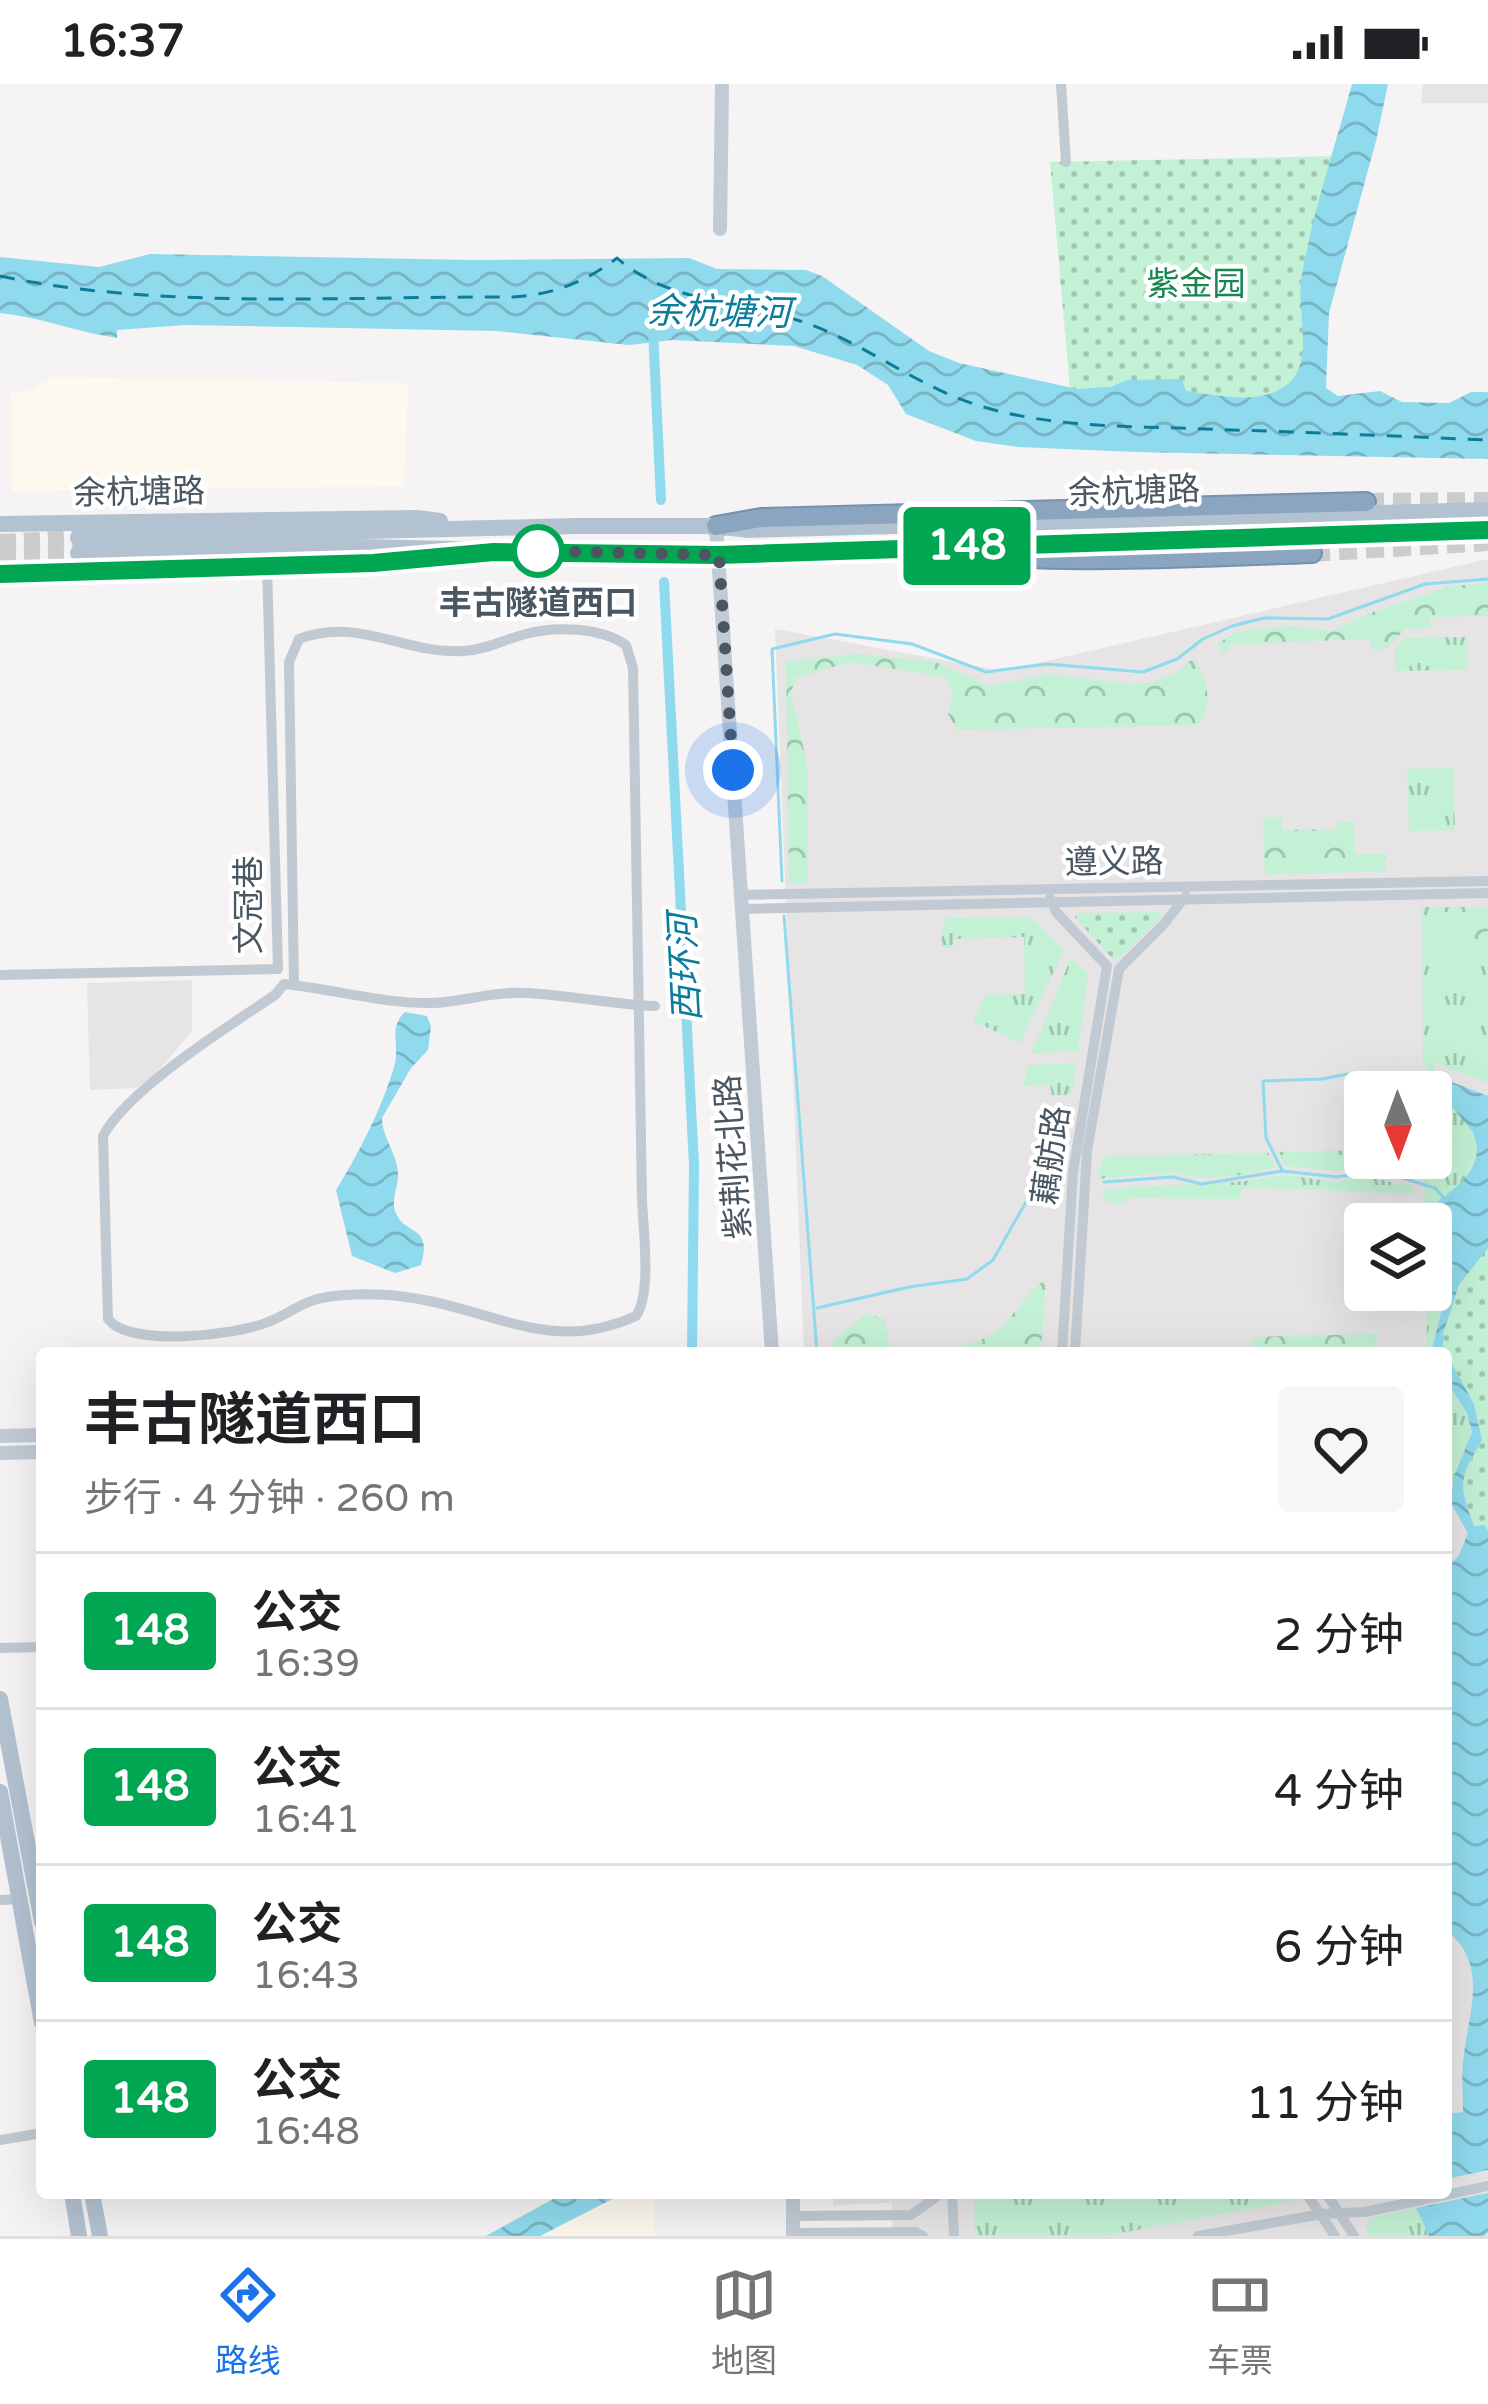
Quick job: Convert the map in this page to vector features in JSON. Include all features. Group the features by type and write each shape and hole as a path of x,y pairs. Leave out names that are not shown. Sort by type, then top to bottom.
{"highway":[{"path":"716,526 784,518 1366,502"},
{"path":"904,548 1069,560 1312,553"}],"main road":[{"path":"720,229 722,84"},
{"name":"余杭塘路","path":"1488,510 748,530 716,526 494,528 78,546 719,555 1488,530"},
{"name":"余杭塘路","path":"0,524 417,518 494,528"},
{"name":"紫荆花北路","path":"716,526 772,1347"},
{"name":"余杭塘路","path":"0,574 373,563 494,552"},
{"path":"0,1436 36,1435"},
{"path":"0,1453 36,1452"},
{"path":"0,1699 36,1929"},
{"path":"0,1792 34,1898"},
{"path":"73,2199 80,2236"},
{"path":"93,2199 100,2236"},
{"path":"792,2234 793,2199"}],"street":[{"path":"1060,84 1066,162"},
{"name":"文冠巷","path":"0,975 278,969 267,565"},
{"path":"294,986 293,646 314,633 335,630 378,634 441,651 460,651 527,634 572,631 620,640 632,658 638,1005 644,1295 636,1316 603,1328 562,1331 511,1326 428,1300 328,1297 301,1304 272,1321 228,1332 166,1335 119,1329 108,1319 103,1136 115,1118 201,1044 284,984 294,986 433,1003 524,993 638,1005 655,1006"},
{"name":"遵义路","path":"742,902 1488,881"},
{"path":"1050,896 1113,967 1186,893"},
{"name":"遵义路","path":"1186,893 1488,893"},
{"name":"藕舫路","path":"1062,1347 1070,1195 1113,967"},
{"name":"藕舫路","path":"1075,1347 1087,1151 1113,967"},
{"path":"0,1648 36,1647"},
{"path":"0,1900 34,1898"},
{"path":"0,2140 36,2133"},
{"path":"1452,2194 1488,2186"},
{"path":"793,2216 910,2215 933,2199"},
{"path":"952,2199 953,2236"},
{"path":"1311,2199 1334,2236"},
{"path":"1331,2199 1354,2236"},
{"path":"1198,2236 1426,2199"},
{"path":"792,2234 916,2232 923,2236"}],"shaded area":[{"path":"1423,84 1488,84 1488,103 1421,103"},
{"path":"53,377 408,383 404,486 12,491 11,392 31,390"},
{"path":"1488,559 1488,2236 893,2236 892,2203 833,2205 833,2199 1452,2199 1452,1347 804,1347 775,629 1003,671"},
{"path":"192,980 192,1031 156,1074 136,1088 90,1090 87,983"},
{"path":"600,2199 653,2199 655,2236 529,2236"}],"green space":[{"name":"紫金园","path":"1341,156 1306,369 1283,409 1071,400 1050,162"},
{"path":"1488,582 1488,616 1431,617 1430,628 1405,629 1386,649 1372,650 1370,639 1230,644 1229,652 1224,653 1217,644 1234,633 1257,629 1293,626 1332,631 1448,587"},
{"path":"1468,637 1468,670 1395,671 1395,648 1405,638"},
{"path":"858,654 933,661 988,686 1048,674 1151,683 1174,674 1194,658 1208,701 1198,725 957,730 948,714 953,692 946,677 849,662 796,678 791,692 807,764 808,883 789,883 786,661"},
{"path":"1453,768 1455,830 1409,831 1407,769"},
{"path":"1281,817 1282,830 1337,829 1338,822 1354,822 1355,854 1385,854 1386,871 1265,875 1263,818"},
{"path":"1422,907 1434,907 1434,922 1479,939 1488,930 1488,1083 1436,1063 1429,1071 1423,1062"},
{"path":"1434,907 1488,907 1488,930 1479,939 1480,949 1468,954 1445,945"},
{"path":"1161,912 1160,919 1113,959 1075,917 1077,913"},
{"path":"1031,917 1064,950 1020,1043 973,1021 985,995 1025,994 1024,937 955,939 951,949 940,946 946,918"},
{"path":"1071,958 1088,973 1078,1051 1031,1054"},
{"path":"1076,1063 1072,1094 1052,1096 1050,1084 1023,1087 1028,1065"},
{"path":"1452,1103 1476,1141 1476,1164 1444,1203 1425,1203 1424,1179 1452,1179"},
{"path":"1344,1150 1344,1170 1285,1166 1277,1152"},
{"path":"1268,1153 1275,1167 1243,1175 1202,1178 1174,1172 1097,1179 1104,1156"},
{"path":"1285,1175 1337,1182 1378,1179 1413,1187 1414,1194 1243,1187 1239,1199 1131,1198 1116,1205 1102,1199 1105,1190"},
{"path":"1488,1248 1488,1530 1484,1525 1474,1526 1463,1490 1465,1473 1482,1440 1471,1403 1452,1366 1452,1347 1444,1347 1444,1326 1455,1297"},
{"path":"1046,1279 1041,1347 955,1347 1000,1328"},
{"path":"1426,1311 1442,1311 1432,1347 1427,1347"},
{"path":"867,1313 885,1320 894,1347 832,1347 833,1341"},
{"path":"1377,1334 1377,1342 1372,1347 1253,1347 1252,1337"},
{"path":"1452,1389 1471,1426 1452,1493"},
{"path":"974,2199 1299,2200 1104,2236 975,2236"},
{"path":"1416,2208 1429,2236 1369,2236 1365,2228 1370,2218"}],"water":[{"name":"余杭塘河","path":"1352,84 1388,84 1329,313 1326,388 1338,396 1380,391 1402,402 1449,403 1471,392 1488,392 1488,459 1136,452 976,441 906,414 888,385 857,365 794,346 672,340 629,345 497,331 186,325 117,330 117,338 0,313 0,257 99,267 150,254 689,258 717,269 806,270 822,276 929,351 959,363 1077,389 1111,387 1127,380 1182,379 1186,391 1255,397 1292,380 1302,358 1300,293 1305,257"},
{"path":"405,1012 427,1016 431,1026 428,1050 411,1068 382,1118 397,1166 395,1211 420,1236 424,1252 421,1265 395,1273 352,1256 336,1190 383,1098 396,1059 395,1031"},
{"path":"1452,1082 1488,1096 1488,1248 1459,1285 1452,1306 1452,1203 1438,1201 1470,1172 1477,1153 1472,1131 1453,1107"},
{"path":"1442,1311 1451,1311 1443,1347 1432,1347"},
{"path":"1452,1364 1474,1404 1482,1440 1465,1473 1465,1500 1474,1526 1484,1525 1488,1530 1488,2170 1452,2178 1452,2113 1463,2112 1463,2061 1473,1987 1467,1957 1452,1936 1452,1563 1468,1533 1452,1505 1452,1491 1472,1432 1452,1389"},
{"path":"1488,2193 1488,2232 1484,2236 1429,2236 1416,2208"},
{"path":"553,2199 612,2199 540,2236 486,2236"}],"waterway":[{"name":"西环河","path":"653,330 661,500"},
{"path":"782,881 772,649 835,634 912,644 986,672 1047,664 1143,672 1177,659 1203,639 1232,626 1264,618 1328,619 1425,584 1488,579"},
{"name":"西环河","path":"664,582 694,1165 692,1347"},
{"path":"784,916 817,1347"},
{"path":"1282,1170 1266,1138 1263,1081 1344,1075"},
{"path":"1104,1182 1173,1177 1202,1184 1282,1171 1337,1177 1379,1171 1435,1188 1443,1197"},
{"path":"817,1308 967,1279 993,1260 1026,1202 1054,1178"}],"ferry route":[{"path":"0,276 62,287 190,297 513,297 568,286 617,258 679,292 822,329 938,390 1014,415 1095,425 1488,440"}],"tunnel":[{"path":"1366,502 1488,501"},
{"path":"0,542 78,538"},
{"path":"1312,553 1488,542"},
{"path":"0,555 78,553"}],"bus line":[{"name":"148","path":"0,574 373,563 494,552 719,555 1488,530"}],"place":[{"name":"丰古隧道西口","path":"538,551"}],"route":[{"path":"538,551 719,555 733,770"}]}
